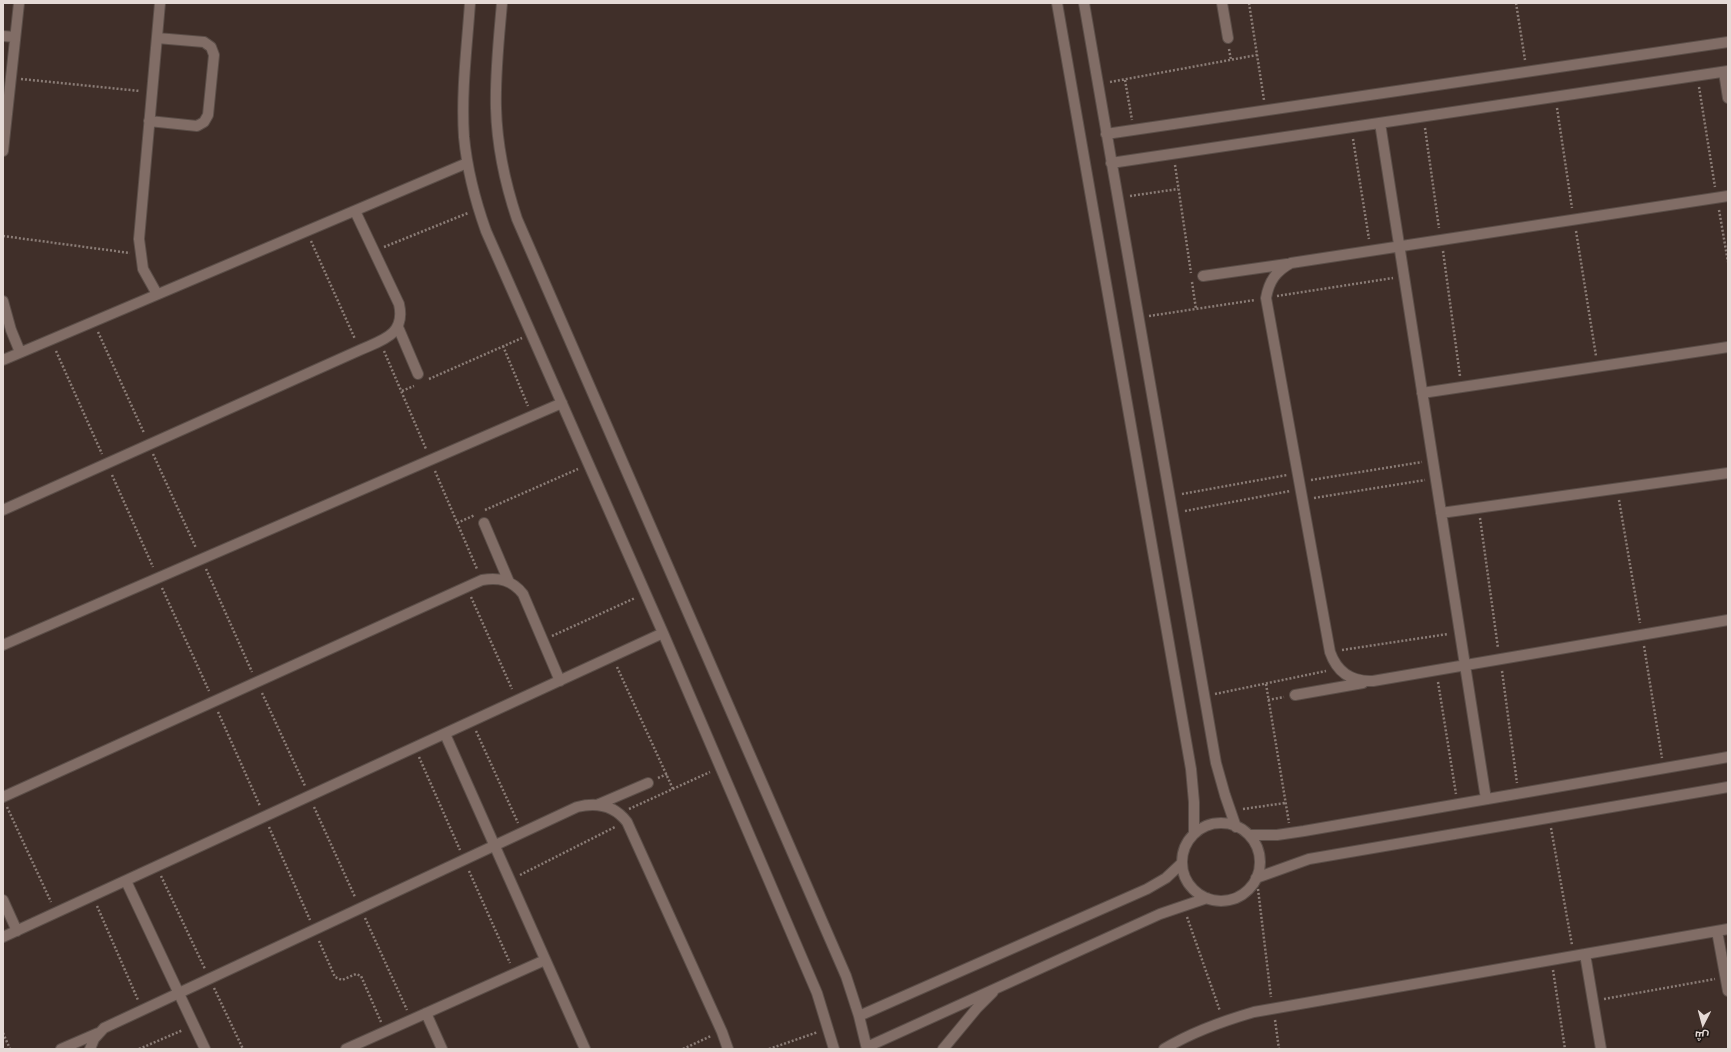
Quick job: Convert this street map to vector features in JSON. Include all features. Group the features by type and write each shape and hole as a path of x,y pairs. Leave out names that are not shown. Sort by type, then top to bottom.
{"street":[{"path":"3,151 19,3"},
{"path":"157,294 146,275 140,254 139,240 160,3"},
{"path":"470,3 463,111 467,163 478,209 486,231 646,594 818,993 834,1049"},
{"path":"502,3 496,85 497,130 504,175 517,219 846,976 859,1016 867,1048 998,987 1183,905 1207,898"},
{"path":"1056,3 1191,769 1194,802 1194,834"},
{"path":"1084,3 1169,497 1219,774 1236,827"},
{"path":"1222,3 1228,38"},
{"path":"3,36 15,37"},
{"path":"150,121 197,126 204,122 208,115 214,55 211,47 204,42 157,38"},
{"path":"1106,134 1728,42"},
{"path":"1111,163 1726,72 1728,98"},
{"path":"1380,123 1486,799"},
{"path":"3,360 467,163"},
{"path":"1202,276 1728,196"},
{"path":"3,510 380,341 393,333 398,327 401,312 399,304 355,211"},
{"path":"1291,263 1276,274 1271,281 1266,298 1298,482 1330,652 1338,669 1354,679 1372,681"},
{"path":"3,301 11,330 20,352"},
{"path":"398,327 420,378"},
{"path":"1422,393 1728,347"},
{"path":"3,645 562,403"},
{"path":"1441,513 1728,473"},
{"path":"484,523 509,582"},
{"path":"3,797 482,580 500,579 517,586 523,594 560,681"},
{"path":"1295,695 1728,620"},
{"path":"3,937 663,634"},
{"path":"445,734 585,1049"},
{"path":"1248,835 1290,833 1728,757"},
{"path":"599,804 648,782"},
{"path":"1256,878 1309,859 1728,787"},
{"path":"61,1049 98,1033 104,1028 522,832 577,807 588,804 599,804 610,807 620,813 627,822 722,1032 728,1049"},
{"path":"1218,824 1236,827 1248,835 1254,843 1258,855 1259,869 1256,878 1246,891 1232,899 1223,901 1207,898 1197,893 1189,885 1184,875 1182,863 1185,848 1194,834 1201,829 1218,824"},
{"path":"859,1016 1147,889 1166,878 1182,863"},
{"path":"126,881 205,1049"},
{"path":"3,900 17,931"},
{"path":"1164,1049 1194,1033 1223,1021 1273,1008 1728,929"},
{"path":"1718,931 1728,991"},
{"path":"1586,954 1601,1049"},
{"path":"347,1049 546,960"},
{"path":"943,1049 977,1008 998,987"},
{"path":"426,1013 442,1049"},
{"path":"90,1049 98,1033"}],"path":[{"path":"1249,3 1266,110"},
{"path":"1516,3 1527,72"},
{"path":"1098,85 1257,56"},
{"path":"1697,76 1728,262"},
{"path":"11,78 152,92"},
{"path":"1125,80 1133,130"},
{"path":"1351,127 1370,251"},
{"path":"1173,154 1196,309"},
{"path":"1118,197 1178,189"},
{"path":"374,251 478,209"},
{"path":"307,231 360,350"},
{"path":"3,236 140,254"},
{"path":"93,322 411,1020"},
{"path":"420,378 531,334"},
{"path":"51,339 335,977 342,980 356,974 361,976 385,1032"},
{"path":"380,341 482,580"},
{"path":"503,346 532,416"},
{"path":"402,391 415,385"},
{"path":"1169,497 1298,482 1433,460"},
{"path":"457,523 589,464"},
{"path":"1302,500 1436,478"},
{"path":"1172,513 1298,482"},
{"path":"466,587 517,701"},
{"path":"543,640 646,594"},
{"path":"1330,652 1460,632"},
{"path":"612,657 673,789"},
{"path":"1205,696 1338,669"},
{"path":"1436,670 1458,804"},
{"path":"1266,684 1290,833"},
{"path":"1268,700 1295,695"},
{"path":"472,722 522,832"},
{"path":"415,748 514,974"},
{"path":"620,813 721,767"},
{"path":"3,797 56,913"},
{"path":"1230,811 1286,804"},
{"path":"1549,818 1573,956"},
{"path":"510,880 627,822"},
{"path":"156,867 243,1049"},
{"path":"1256,878 1279,1049"},
{"path":"92,896 142,1010"},
{"path":"1183,905 1223,1021"},
{"path":"1552,960 1565,1049"},
{"path":"1593,1001 1726,977"},
{"path":"140,1049 194,1025"},
{"path":"769,1049 829,1028"},
{"path":"683,1049 722,1032"},
{"path":"3,1033 10,1049"}]}
